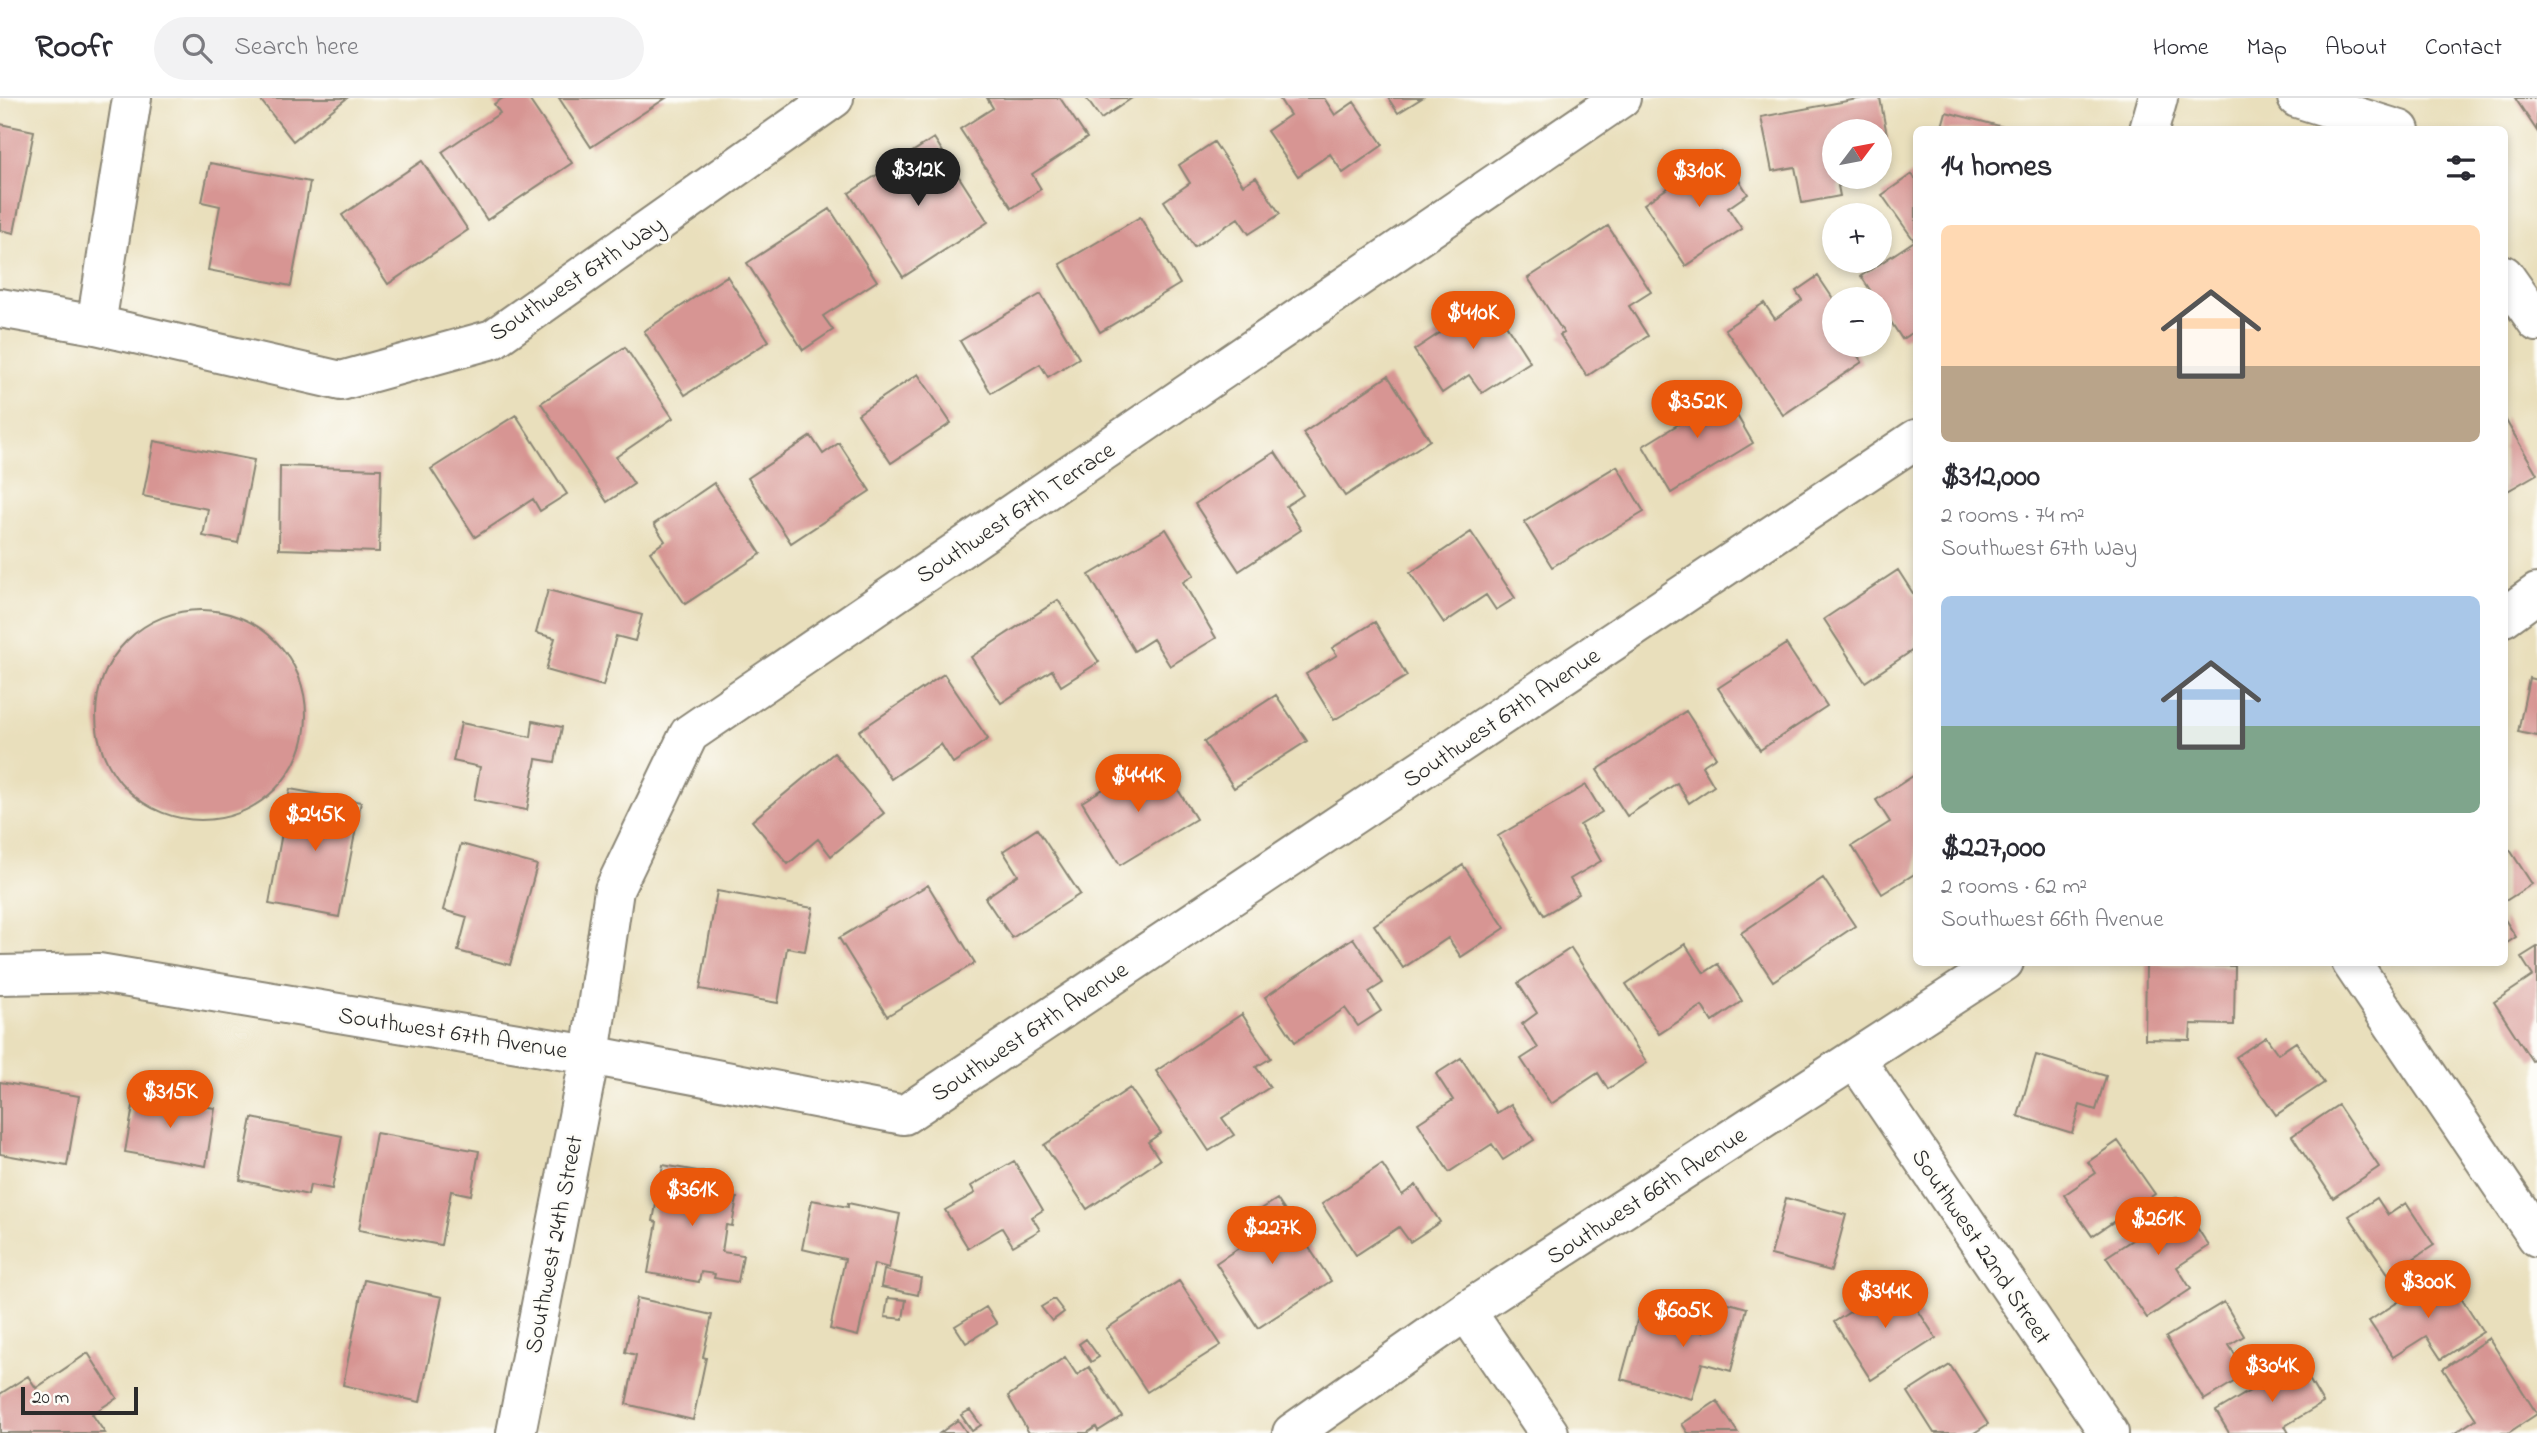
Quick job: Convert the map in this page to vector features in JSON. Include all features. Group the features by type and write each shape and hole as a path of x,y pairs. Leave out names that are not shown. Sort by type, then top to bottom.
{"street":[{"path":"96,325 132,98"},
{"name":"Southwest 67th Way","path":"0,308 96,325 341,381 493,339 834,98"},
{"name":"Southwest 67th Terrace","path":"590,1055 614,890 689,734 1621,98"},
{"path":"2150,126 2158,98"},
{"path":"2297,98 2387,126"},
{"path":"2508,281 2537,322"},
{"name":"Southwest 67th Avenue","path":"0,975 99,973 590,1055 904,1115 1913,441"},
{"path":"2508,614 2537,593"},
{"name":"Southwest 66th Avenue","path":"1292,1433 1466,1311 1998,966"},
{"path":"2354,966 2537,1237"},
{"name":"Southwest 24th Street","path":"516,1433 590,1055"},
{"name":"Southwest 22nd Street","path":"1856,1059 2109,1433"},
{"path":"1466,1311 1549,1433"}],"building":[{"path":"259,98 347,98 293,141"},
{"path":"503,98 528,98 572,163 487,220 442,152 500,113 494,104"},
{"path":"559,98 666,98 591,147"},
{"path":"987,98 1060,98 1087,138 1032,174 1041,189 1012,208 960,129 993,108"},
{"path":"1086,98 1132,98 1101,119"},
{"path":"1279,98 1324,98 1335,115 1354,102 1383,145 1343,173 1330,154 1298,176 1267,131 1290,115"},
{"path":"1388,98 1422,98 1398,113"},
{"path":"1863,98 1880,98 1884,119 1822,119 1822,189 1839,189 1840,196 1802,203 1795,167 1772,171 1761,117"},
{"path":"2515,98 2537,98 2537,131"},
{"path":"1946,112 2000,126 1942,126"},
{"path":"0,124 34,131 14,233 0,230"},
{"path":"934,138 988,222 903,277 849,193"},
{"path":"1214,142 1243,185 1256,177 1280,214 1249,234 1238,218 1194,247 1164,201 1190,183 1179,165"},
{"path":"1721,152 1748,194 1728,208 1742,229 1686,266 1644,204"},
{"path":"422,161 468,230 388,284 342,215"},
{"path":"210,163 310,182 291,286 208,270 220,206 202,202"},
{"path":"1912,174 1913,239 1892,209 1892,203 1888,203 1882,195"},
{"path":"830,209 877,281 823,316 833,330 803,350 747,263"},
{"path":"1140,217 1180,284 1100,332 1060,264"},
{"path":"1608,226 1651,292 1629,306 1648,336 1587,376 1560,335 1564,333 1528,278"},
{"path":"1913,242 1913,332 1902,339 1892,324 1892,287 1868,287 1861,276 1866,273 1892,273 1892,256"},
{"path":"727,276 769,341 685,395 644,331"},
{"path":"1818,276 1825,287 1822,287 1822,357 1858,357 1862,362 1783,415 1725,329 1764,303 1775,319 1802,300 1796,291"},
{"path":"1041,294 1079,358 1048,377 1040,364 991,393 960,341"},
{"path":"1490,300 1530,362 1482,393 1469,375 1442,393 1414,350"},
{"path":"625,347 673,418 616,457 634,484 607,502 541,403"},
{"path":"918,374 951,423 891,463 858,414"},
{"path":"1388,376 1430,440 1345,496 1303,433"},
{"path":"1692,388 1704,408 1725,395 1753,443 1671,493 1643,446 1679,424 1667,403"},
{"path":"516,415 567,494 540,511 533,499 475,537 431,469"},
{"path":"2508,424 2537,474 2508,491"},
{"path":"811,436 823,454 839,443 870,491 791,543 748,478"},
{"path":"154,441 254,460 238,543 203,536 208,509 143,496"},
{"path":"1275,452 1303,495 1286,506 1301,530 1239,571 1195,504"},
{"path":"280,466 381,469 379,552 279,549"},
{"path":"1617,466 1644,512 1552,567 1524,522"},
{"path":"714,483 761,554 685,604 650,552 665,541 654,524"},
{"path":"1166,529 1194,575 1183,582 1216,638 1170,666 1153,639 1134,651 1089,575"},
{"path":"1471,532 1515,598 1496,610 1486,595 1444,623 1410,573"},
{"path":"1898,570 1913,593 1913,650 1865,682 1824,619"},
{"path":"548,590 642,615 635,641 616,636 603,686 546,670 555,638 536,633"},
{"path":"1058,600 1099,662 1061,686 1052,670 1001,703 971,657"},
{"path":"201,610 241,618 275,641 298,675 306,715 298,755 275,789 241,812 201,820 161,812 127,789 104,755 96,715 104,675 127,641 161,618"},
{"path":"1375,622 1407,676 1334,720 1306,674 1337,655 1332,648"},
{"path":"1786,644 1827,706 1760,750 1718,688"},
{"path":"944,674 988,739 953,763 941,744 891,779 859,731"},
{"path":"2529,678 2537,680 2537,736 2518,732"},
{"path":"1276,695 1307,741 1234,788 1204,742"},
{"path":"1686,711 1716,757 1702,766 1714,786 1689,803 1677,783 1627,816 1597,770"},
{"path":"533,721 562,727 555,762 536,759 527,810 474,800 480,767 453,761 461,723 531,737"},
{"path":"834,753 884,813 831,856 818,839 788,864 752,821"},
{"path":"1136,769 1146,785 1167,772 1196,819 1120,865 1082,802"},
{"path":"1913,776 1913,875 1882,894 1852,846 1890,822 1876,800"},
{"path":"1586,785 1602,812 1580,825 1601,861 1570,879 1579,894 1544,915 1498,836"},
{"path":"290,789 361,802 339,917 269,904"},
{"path":"1037,829 1080,894 1012,938 985,898 1018,875 1003,851"},
{"path":"461,844 537,865 510,965 458,951 467,917 443,910"},
{"path":"2510,850 2532,884 2508,899"},
{"path":"1463,865 1505,928 1461,957 1448,938 1403,968 1374,925"},
{"path":"1823,878 1855,926 1773,981 1741,933"},
{"path":"928,885 975,963 887,1016 839,938"},
{"path":"717,891 813,908 805,951 787,948 778,1003 700,989"},
{"path":"2508,924 2516,937 2508,942"},
{"path":"1353,938 1383,983 1369,992 1381,1011 1358,1026 1345,1008 1295,1042 1265,997"},
{"path":"1685,944 1704,973 1718,964 1742,1001 1712,1022 1702,1006 1659,1034 1626,984"},
{"path":"2537,947 2537,1058 2532,1061 2494,1002 2533,976 2521,957"},
{"path":"1571,948 1647,1063 1608,1089 1598,1073 1551,1104 1521,1059 1538,1048 1522,1024 1537,1013 1518,983"},
{"path":"2146,966 2235,966 2234,1025 2191,1024 2190,1040 2145,1039"},
{"path":"1242,1014 1271,1058 1256,1067 1270,1087 1222,1118 1234,1135 1209,1151 1156,1071"},
{"path":"2266,1037 2278,1054 2296,1042 2324,1083 2276,1115 2236,1057"},
{"path":"2036,1055 2106,1076 2096,1110 2080,1105 2072,1133 2018,1116"},
{"path":"1461,1058 1497,1113 1511,1104 1534,1140 1503,1160 1492,1144 1449,1172 1418,1123 1453,1100 1436,1074"},
{"path":"0,1082 79,1096 67,1166 0,1154"},
{"path":"1130,1088 1161,1133 1148,1142 1160,1160 1087,1209 1044,1145"},
{"path":"135,1095 215,1108 206,1166 125,1152"},
{"path":"2338,1105 2379,1167 2333,1198 2292,1136"},
{"path":"252,1118 342,1136 332,1189 310,1185 308,1195 240,1180"},
{"path":"376,1133 479,1151 471,1195 451,1191 441,1245 359,1230"},
{"path":"2118,1141 2155,1194 2092,1236 2064,1195 2096,1173 2088,1162"},
{"path":"1014,1161 1043,1210 1032,1217 1040,1230 1013,1246 1002,1228 968,1248 945,1210 975,1193 971,1186"},
{"path":"1382,1164 1402,1195 1416,1185 1440,1222 1410,1242 1399,1227 1356,1255 1322,1204"},
{"path":"663,1165 715,1174 712,1193 737,1198 732,1226 726,1225 722,1252 743,1255 738,1282 714,1278 715,1274 701,1272 699,1282 648,1273 657,1222 653,1221"},
{"path":"2177,1197 2209,1246 2177,1267 2191,1289 2147,1318 2106,1257 2132,1240 2126,1231"},
{"path":"1786,1198 1846,1215 1831,1271 1771,1255"},
{"path":"2377,1198 2388,1215 2406,1203 2434,1245 2389,1275 2349,1216"},
{"path":"1277,1199 1331,1281 1258,1328 1216,1263 1249,1241 1238,1224"},
{"path":"812,1200 848,1207 848,1203 900,1214 889,1268 874,1264 858,1336 830,1329 845,1259 802,1249"},
{"path":"884,1270 921,1278 918,1295 881,1287"},
{"path":"2444,1272 2483,1332 2441,1359 2426,1336 2393,1357 2369,1321"},
{"path":"364,1280 442,1297 420,1402 343,1385"},
{"path":"1179,1281 1221,1345 1147,1392 1106,1329"},
{"path":"1899,1281 1936,1338 1871,1380 1834,1322"},
{"path":"637,1298 712,1315 693,1420 626,1404 636,1355 625,1352"},
{"path":"888,1298 906,1300 903,1319 885,1317"},
{"path":"1711,1298 1747,1308 1731,1371 1702,1363 1692,1399 1621,1379 1639,1314 1703,1332"},
{"path":"1054,1299 1064,1312 1052,1321 1041,1307"},
{"path":"2224,1302 2244,1336 2229,1345 2247,1374 2204,1400 2166,1337"},
{"path":"986,1307 997,1324 966,1343 955,1326"},
{"path":"2489,1338 2537,1414 2508,1433 2455,1433 2476,1419 2443,1369"},
{"path":"1086,1339 1099,1357 1091,1362 1079,1344"},
{"path":"88,1353 117,1398 92,1414 105,1433 0,1433 0,1394 28,1376 36,1388"},
{"path":"1065,1357 1077,1375 1089,1367 1122,1416 1098,1431 1096,1427 1087,1433 1029,1433 1008,1396"},
{"path":"2299,1362 2323,1403 2285,1426 2289,1433 2229,1433 2216,1411"},
{"path":"1950,1365 1988,1424 1974,1433 1934,1433 1908,1392"},
{"path":"1717,1401 1738,1433 1688,1433 1682,1424"},
{"path":"970,1410 981,1425 972,1431 961,1415"},
{"path":"958,1420 967,1433 940,1433"}]}
